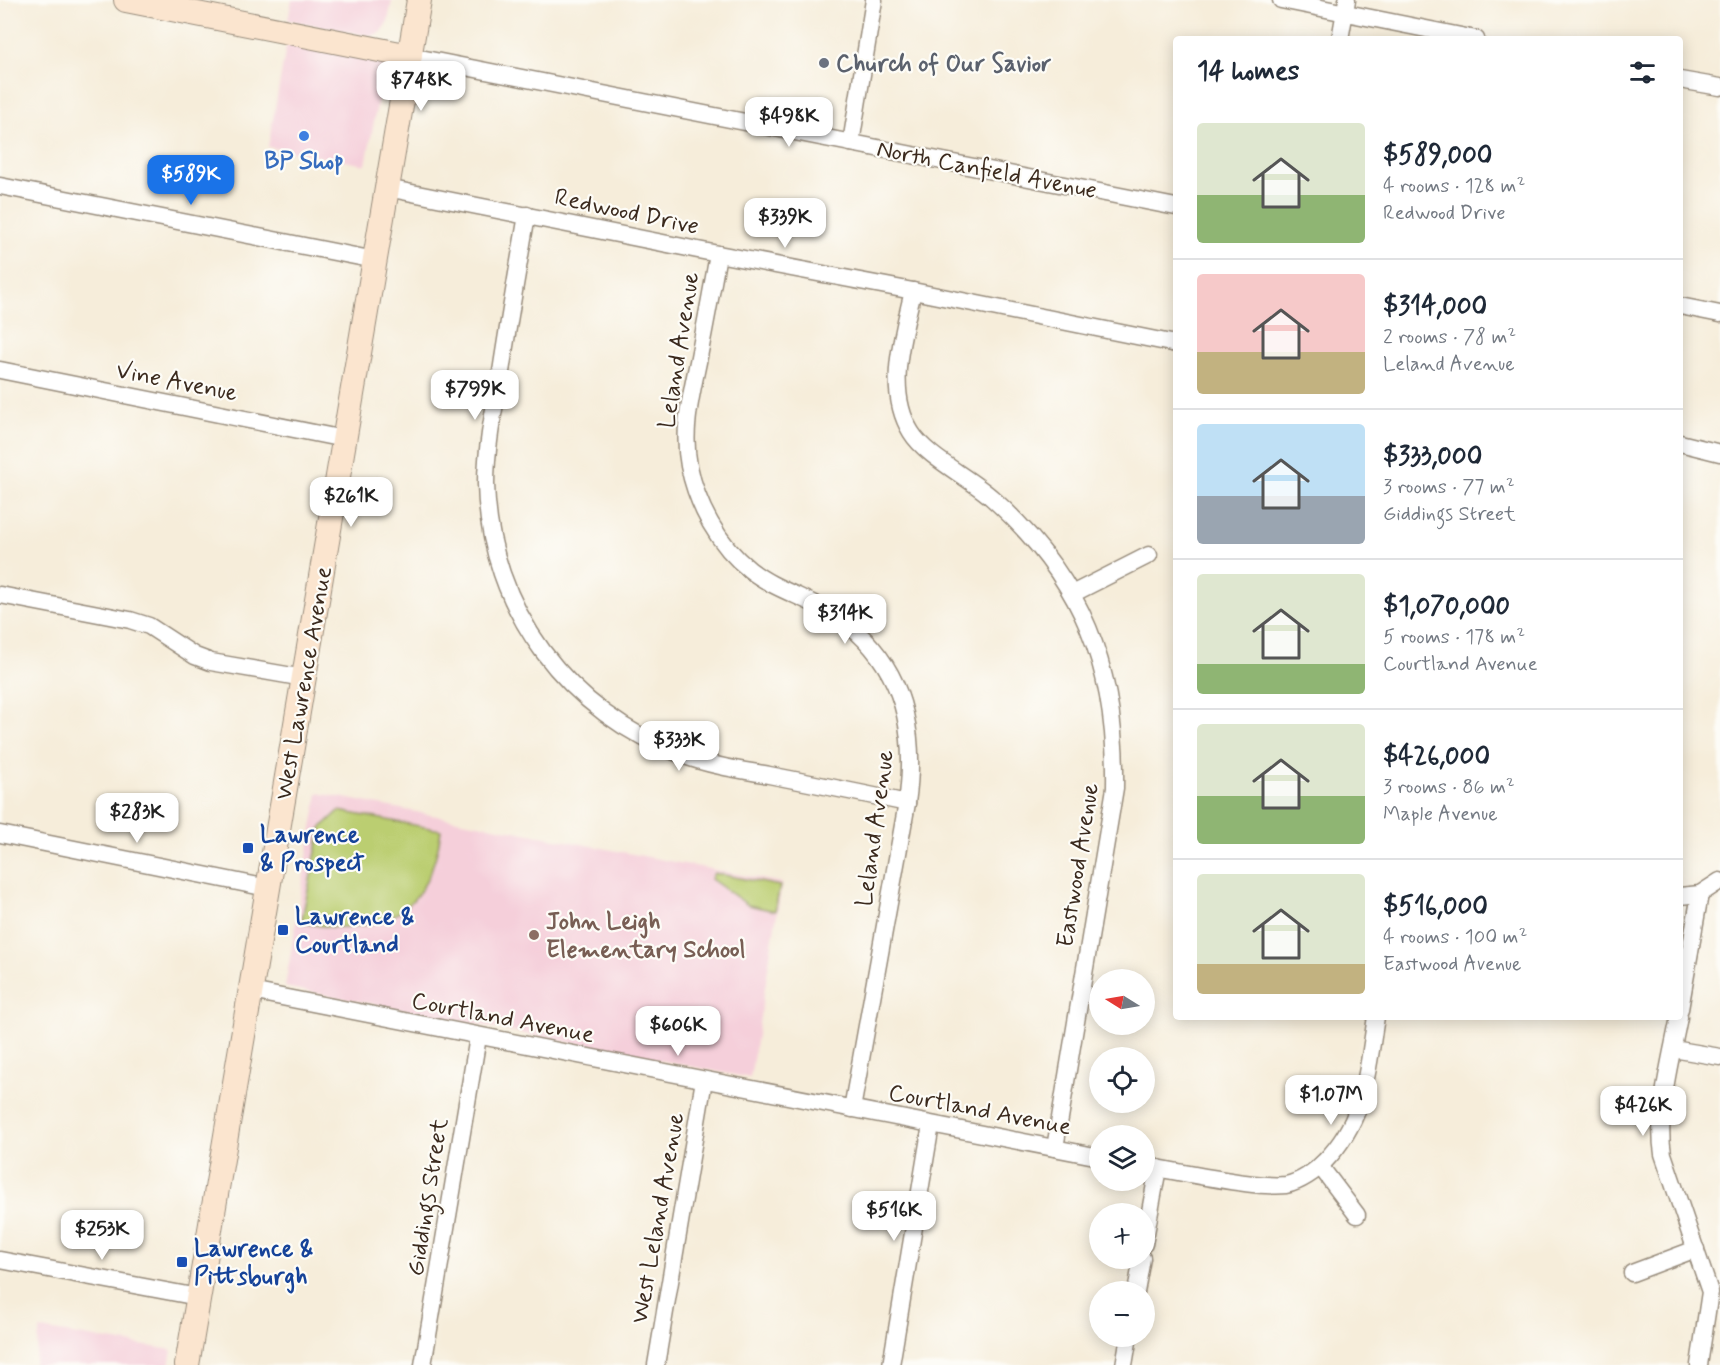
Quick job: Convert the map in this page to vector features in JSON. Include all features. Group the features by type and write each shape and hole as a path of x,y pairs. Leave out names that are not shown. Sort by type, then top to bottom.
{"main road":[{"name":"North Canfield Avenue","path":"126,0 212,8 410,56"},
{"name":"West Lawrence Avenue","path":"187,1365 419,0"}],"street":[{"path":"851,143 874,0"},
{"path":"1281,0 1346,6 1464,36"},
{"path":"1341,36 1346,6"},
{"name":"North Canfield Avenue","path":"410,56 1173,206"},
{"path":"1683,81 1720,87"},
{"path":"0,186 375,260"},
{"name":"Redwood Drive","path":"387,188 1173,343"},
{"path":"527,215 490,435 486,485 492,534 500,568 512,601 535,643 565,678 600,710 662,747 707,763 907,803"},
{"name":"Leland Avenue","path":"718,254 686,428 693,481 711,523 739,560 751,571 775,586 833,614 861,636 883,661 899,694 910,732 911,765 907,803 852,1109"},
{"name":"Eastwood Avenue","path":"913,291 900,348 898,368 898,388 903,413 911,432 925,448 970,480 1015,519 1055,565 1087,622 1107,683 1113,717 1116,750 1115,788 1056,1148"},
{"path":"1683,307 1720,314"},
{"name":"Vine Avenue","path":"0,370 344,439"},
{"path":"1683,444 1720,453"},
{"path":"1072,594 1149,555"},
{"path":"0,595 130,620 149,626 195,656 211,662 304,678"},
{"path":"0,834 268,888"},
{"path":"1683,896 1700,894 1720,881"},
{"path":"1683,993 1700,894"},
{"name":"Courtland Avenue","path":"251,991 1089,1155"},
{"path":"1155,1168 1231,1182 1286,1185 1304,1178 1320,1166 1346,1136 1356,1116 1364,1092 1376,1020"},
{"path":"1678,1020 1661,1121 1660,1140 1710,1292 1699,1365"},
{"name":"Giddings Street","path":"423,1365 478,1037"},
{"path":"1673,1049 1720,1057"},
{"name":"West Leland Avenue","path":"656,1365 704,1080"},
{"path":"891,1365 931,1125"},
{"path":"1320,1166 1357,1215"},
{"path":"1632,1273 1695,1249"},
{"path":"0,1260 198,1297"},
{"path":"1124,1365 1127,1347"}],"shaded area":[{"path":"292,0 392,0 388,21 381,32 371,36 288,20"},
{"path":"287,42 385,61 366,165 268,147"},
{"name":"John Leigh Elementary School","path":"318,793 782,883 750,1078 285,987"},
{"path":"40,1329 172,1350 169,1365 34,1365"}],"green space":[{"path":"339,811 441,830 435,859 426,882 413,900 397,914 378,922 355,927 330,927 301,923 321,828"},
{"path":"714,873 780,886 775,911 748,905 711,879"}],"place":[{"name":"Church of Our Savior","path":"824,63"},
{"name":"BP Shop","path":"304,136"},
{"name":"Lawrence & Prospect","path":"248,848"},
{"name":"Lawrence & Courtland","path":"283,930"},
{"name":"John Leigh Elementary School","path":"534,935"},
{"name":"Lawrence & Pittsburgh","path":"182,1262"}]}
